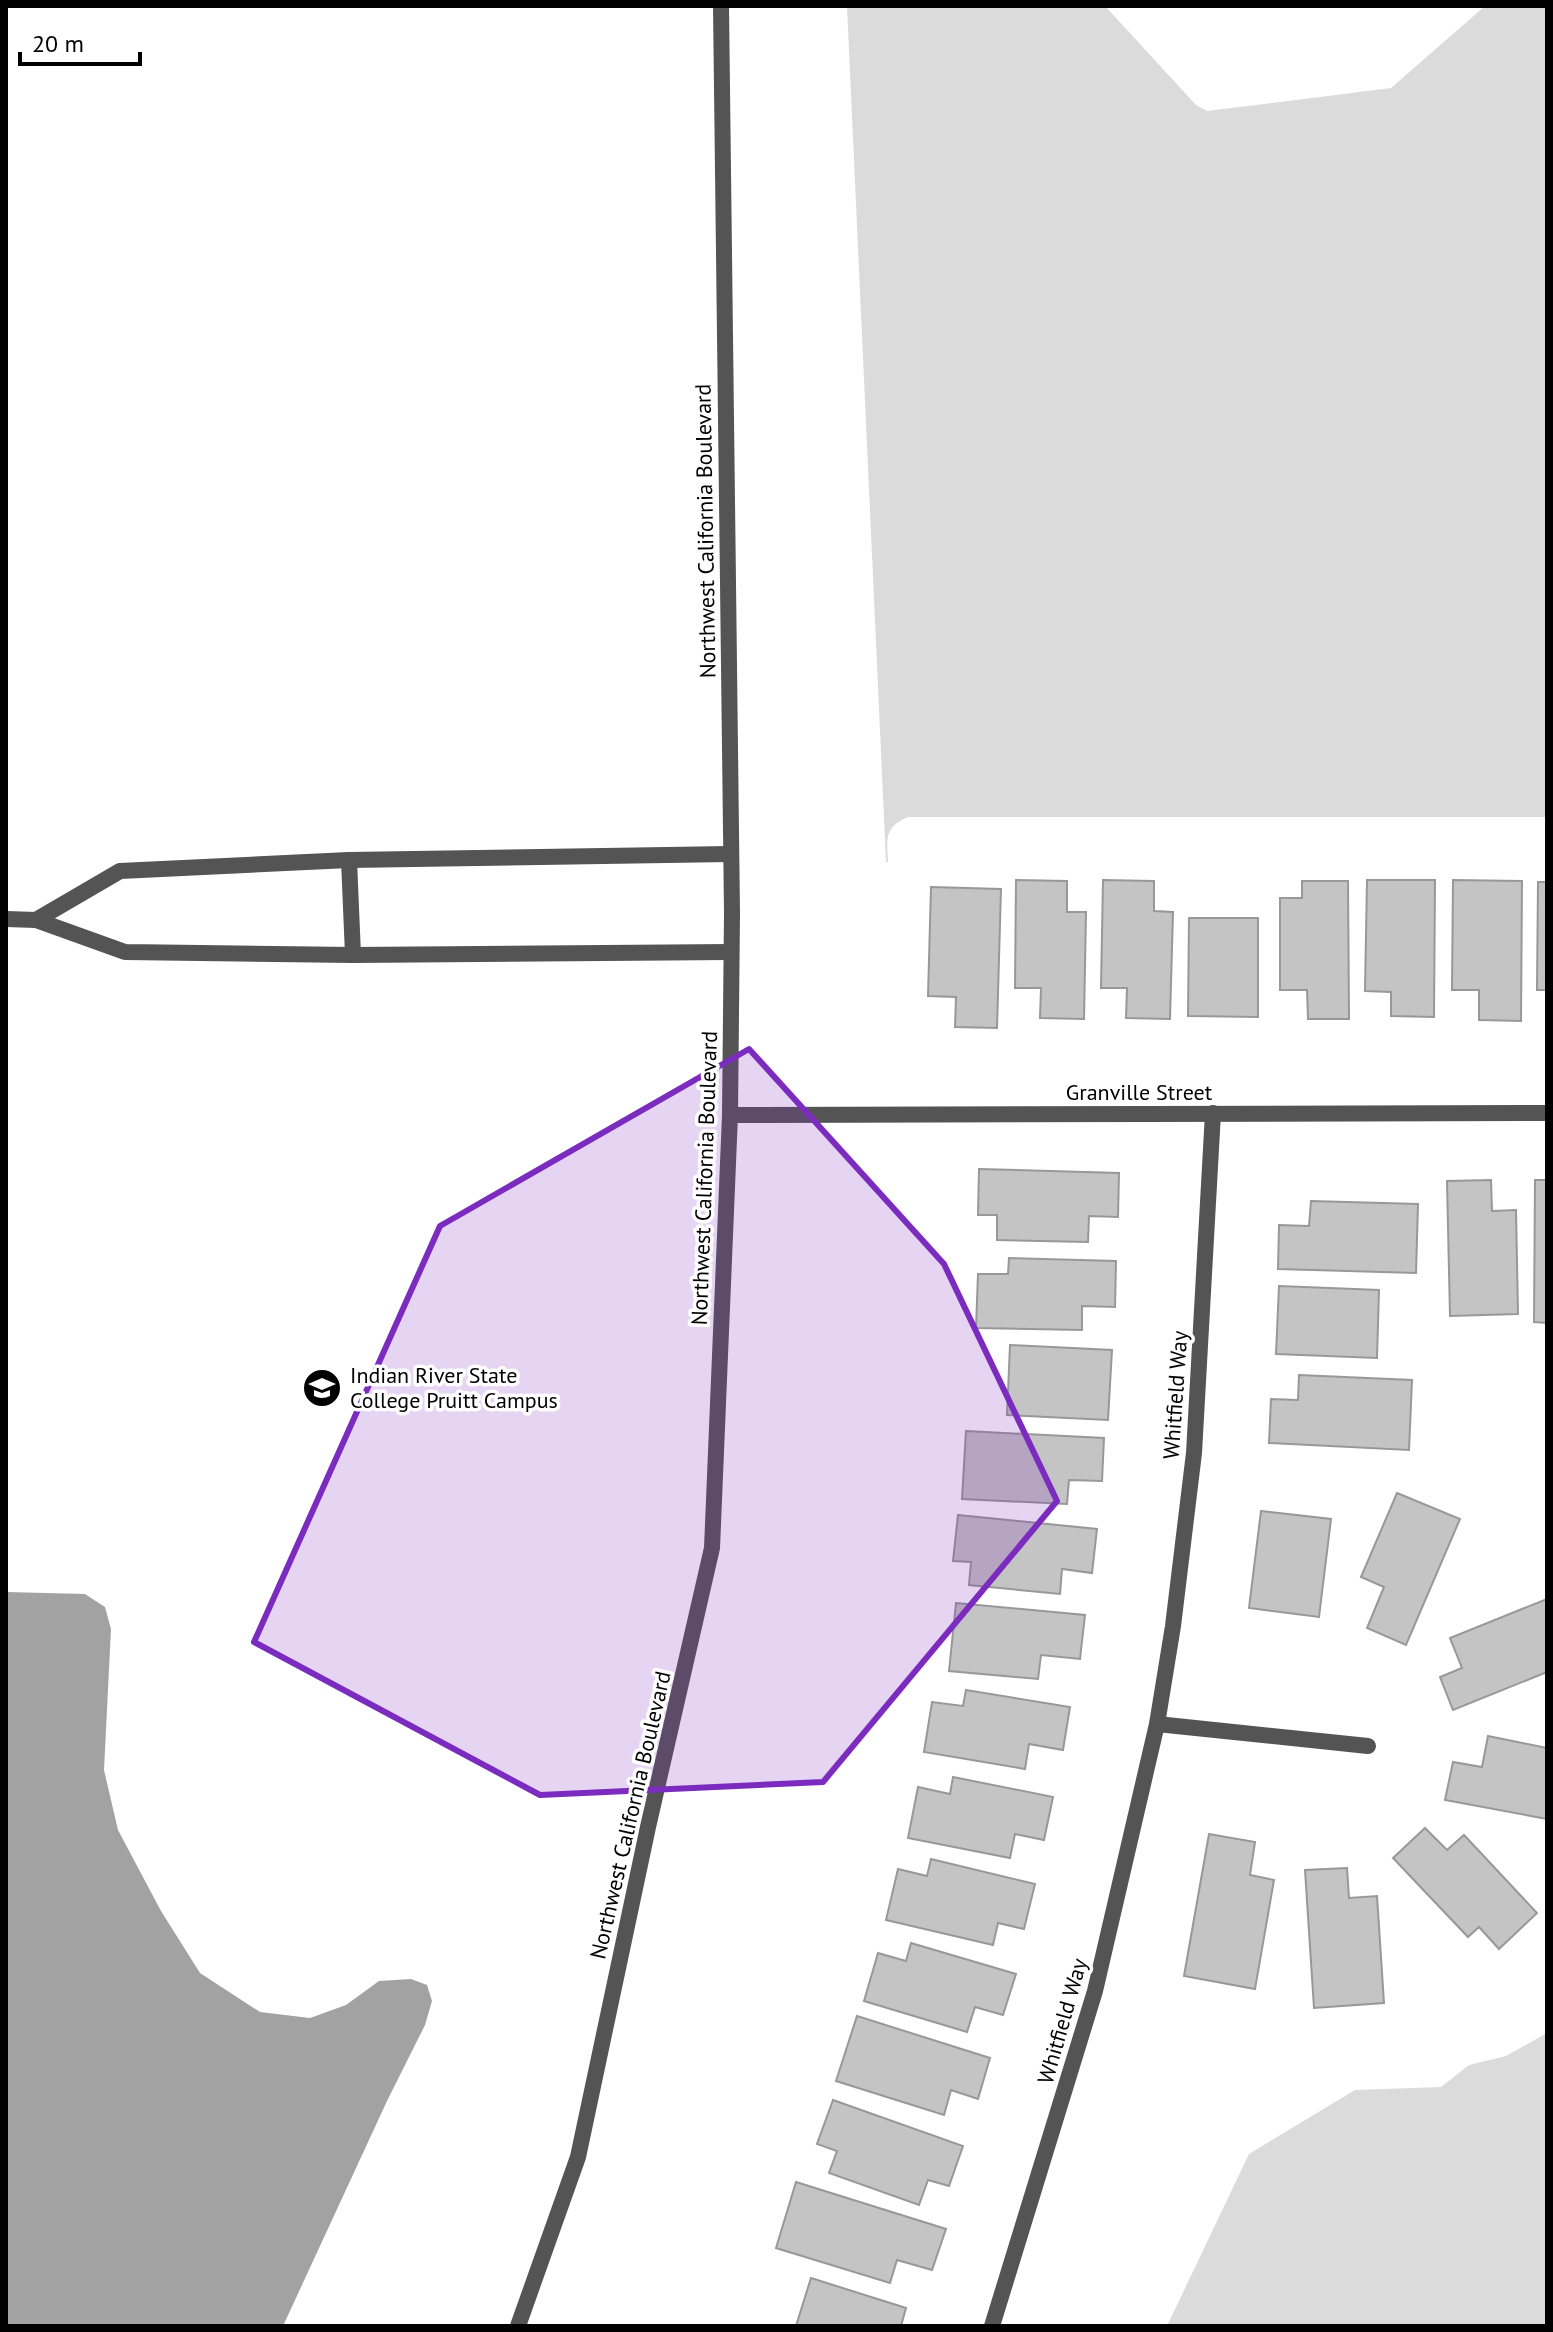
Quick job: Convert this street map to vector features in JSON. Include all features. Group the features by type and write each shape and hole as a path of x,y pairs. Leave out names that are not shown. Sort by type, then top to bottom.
{"street":[{"name":"Northwest California Boulevard","path":"518,2326 578,2157 648,1827 712,1548 730,1115 731,952 721,6"},
{"path":"36,920 120,871 349,860 730,854"},
{"path":"349,860 353,955"},
{"path":"6,919 36,920 125,952 353,955 731,952"},
{"name":"Whitfield Way","path":"992,2326 1095,1991 1157,1724 1173,1626 1194,1453 1213,1113"},
{"name":"Granville Street","path":"730,1115 1547,1113"},
{"path":"1157,1724 1368,1746"}],"highlighted area":[{"path":"749,1049 944,1264 1057,1501 823,1782 540,1795 254,1642 440,1226"}],"shaded area":[{"path":"847,6 1105,6 1196,105 1207,111 1391,88 1485,6 1547,6 1547,817 908,817 891,830 886,862"},
{"path":"6,1592 85,1594 105,1607 111,1629 104,1770 118,1830 161,1911 200,1973 260,2012 310,2018 346,2005 379,1981 411,1979 427,1985 432,2001 425,2025 283,2326 6,2326"},
{"path":"1547,2033 1547,2326 1167,2326 1249,2154 1355,2090 1441,2087 1469,2065 1506,2056"}],"building":[{"path":"1016,880 1067,881 1067,912 1086,912 1084,1019 1040,1018 1041,988 1015,988"},
{"path":"1103,880 1154,881 1154,911 1173,912 1170,1019 1126,1018 1127,988 1101,988"},
{"path":"1367,880 1435,880 1434,1017 1391,1016 1391,992 1365,991"},
{"path":"1453,880 1522,881 1521,1021 1479,1020 1479,990 1452,990"},
{"path":"1302,881 1348,881 1349,1019 1308,1019 1307,990 1280,990 1280,898 1302,898"},
{"path":"1538,882 1547,882 1547,990 1537,990"},
{"path":"931,887 1001,889 997,1028 955,1027 956,997 928,996"},
{"path":"1189,918 1258,918 1258,1017 1188,1016"},
{"path":"979,1169 1119,1173 1118,1217 1089,1216 1088,1242 997,1240 997,1215 978,1215"},
{"path":"1491,1180 1492,1211 1516,1210 1518,1314 1450,1316 1447,1181"},
{"path":"1535,1180 1547,1180 1547,1323 1534,1322"},
{"path":"1311,1201 1418,1204 1416,1273 1278,1269 1279,1225 1309,1226"},
{"path":"1009,1258 1116,1261 1115,1307 1082,1306 1082,1330 976,1328 978,1274 1008,1274"},
{"path":"1279,1286 1379,1290 1377,1358 1276,1354"},
{"path":"1010,1345 1112,1350 1108,1420 1007,1415"},
{"path":"1299,1375 1412,1380 1409,1450 1269,1443 1271,1399 1298,1400"},
{"path":"966,1431 1104,1438 1102,1481 1069,1480 1067,1504 962,1499"},
{"path":"1397,1493 1460,1519 1406,1645 1367,1628 1384,1587 1361,1577"},
{"path":"1261,1511 1331,1519 1319,1617 1249,1608"},
{"path":"958,1515 1097,1529 1092,1573 1062,1569 1060,1594 969,1585 971,1562 953,1561"},
{"path":"1547,1599 1547,1672 1453,1710 1440,1677 1462,1668 1450,1638"},
{"path":"956,1603 1085,1615 1080,1659 1041,1655 1038,1679 949,1671"},
{"path":"966,1690 1070,1707 1063,1750 1029,1744 1025,1769 924,1752 932,1702 963,1706"},
{"path":"1488,1736 1547,1748 1547,1819 1445,1800 1453,1762 1482,1767"},
{"path":"953,1777 1053,1797 1044,1840 1015,1834 1010,1858 908,1838 918,1787 950,1794"},
{"path":"1425,1828 1447,1850 1464,1835 1537,1913 1499,1949 1479,1927 1468,1937 1393,1858"},
{"path":"1209,1834 1255,1842 1250,1875 1274,1880 1255,1989 1184,1976"},
{"path":"931,1859 1035,1884 1024,1929 998,1923 993,1945 886,1920 898,1869 927,1876"},
{"path":"1347,1868 1349,1898 1377,1896 1384,2003 1314,2008 1305,1870"},
{"path":"911,1943 1016,1974 1003,2015 975,2007 967,2032 864,2001 878,1953 906,1961"},
{"path":"857,2016 990,2058 978,2099 951,2090 944,2115 836,2081"},
{"path":"833,2100 963,2146 949,2186 928,2180 919,2205 829,2173 837,2151 817,2144"},
{"path":"796,2182 946,2229 932,2270 897,2260 890,2283 776,2248"},
{"path":"811,2278 906,2308 901,2326 796,2326"}],"place":[{"name":"Indian River State College Pruitt Campus","path":"322,1388"}]}
